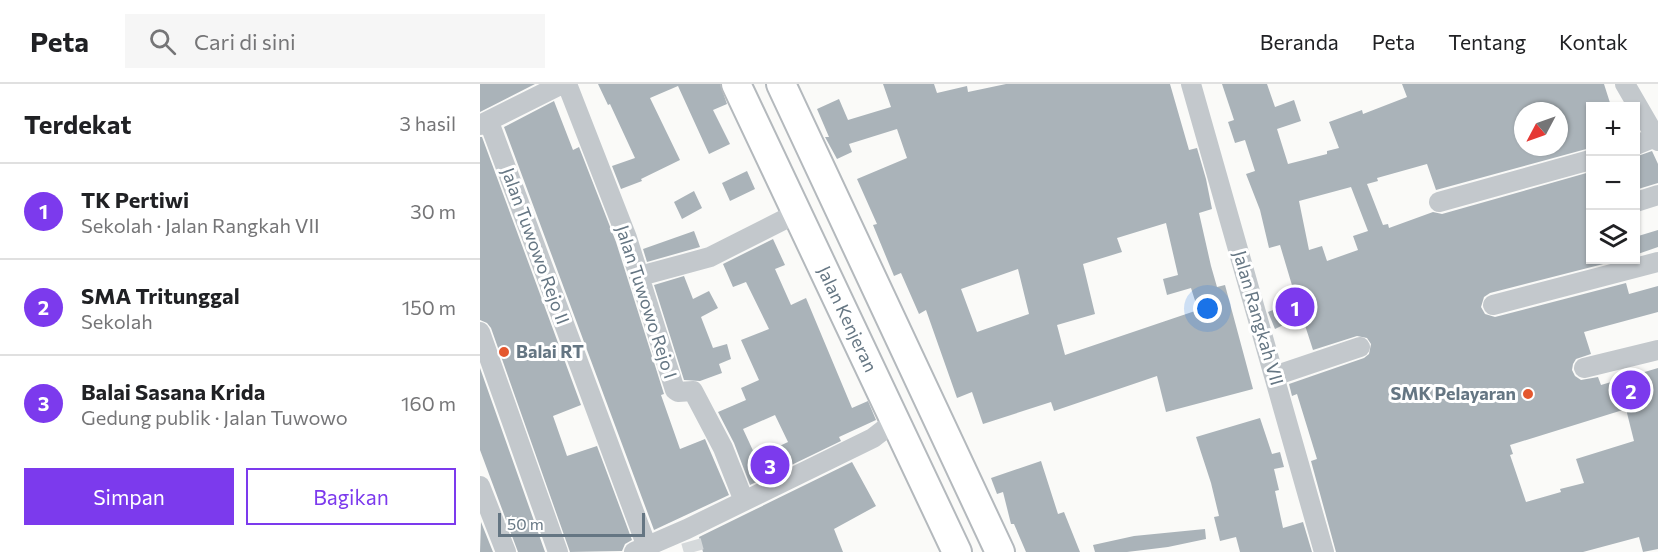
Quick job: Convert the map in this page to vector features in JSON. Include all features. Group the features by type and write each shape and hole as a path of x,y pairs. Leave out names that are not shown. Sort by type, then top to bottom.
{"highway":[{"name":"Jalan Kenjeran","path":"736,84 957,552"},
{"path":"781,84 1000,552"}],"street":[{"path":"483,123 558,86 567,84"},
{"name":"Jalan Tuwowo Rejo I","path":"567,84 640,276 675,390 678,392 693,391 723,448 744,501"},
{"name":"Jalan Rangkah VII","path":"1191,84 1324,552"},
{"path":"1625,84 1657,138 1640,143"},
{"name":"Jalan Tuwowo Rejo II","path":"483,123 640,549"},
{"path":"1439,202 1586,161"},
{"path":"1640,200 1658,195"},
{"path":"640,276 710,258 796,213"},
{"path":"1493,305 1658,261"},
{"path":"480,332 558,552"},
{"path":"1274,376 1360,347"},
{"path":"1584,368 1658,350"},
{"path":"640,549 689,535 744,501 873,438 895,422"},
{"path":"480,486 485,514 506,552"}],"building":[{"path":"480,84 535,84 480,112"},
{"path":"598,84 720,84 727,104 713,110 730,144 709,154 678,86 650,98 680,160 641,179 642,181 621,189 612,166 635,158"},
{"path":"883,84 934,84 937,93 967,86 968,92 1006,84 1170,84 1189,150 1197,148 1206,179 1212,209 1199,213 1217,287 1225,285 1253,389 1166,412 1157,376 1054,411 1051,402 983,424 972,392 957,398 926,310 919,314 901,273 894,276 873,225 877,224 857,179 907,158 897,129 849,144 852,152 837,159 825,137 829,137 817,109 839,99 848,120 891,107","holes":["1166,223 1178,275 1163,279 1167,295 1191,288 1198,310 1065,355 1057,325 1095,314 1083,264 1122,252 1117,238","1018,269 1029,314 977,332 961,289"]},
{"path":"1222,84 1267,84 1275,107 1294,100 1301,121 1277,129 1288,164 1327,154 1327,151 1339,148 1329,122 1362,110 1363,114 1407,97 1402,84 1604,84 1610,102 1586,102 1586,149 1568,154 1568,102 1514,102 1514,156 1561,156 1436,190 1427,164 1377,178 1378,181 1367,184 1383,225 1388,224 1389,228 1433,212 1442,214 1586,173 1586,264 1603,264 1490,293 1484,297 1481,307 1485,314 1495,317 1626,283 1629,294 1658,286 1658,312 1584,332 1591,354 1576,359 1572,370 1581,380 1598,377 1601,385 1658,368 1658,549 1643,552 1639,537 1583,552 1336,552 1311,461 1317,459 1297,394 1292,396 1289,384 1364,358 1369,354 1371,344 1367,338 1357,336 1313,350 1302,316 1275,329 1268,312 1289,303 1285,295 1294,292 1280,245 1269,248 1260,210 1246,174 1255,171 1245,140 1235,143 1228,122 1234,120","holes":["1351,187 1368,231 1353,236 1358,250 1327,261 1322,246 1309,250 1299,201","1626,409 1634,441 1576,459 1584,483 1526,502 1510,455 1513,454 1510,445"]},
{"path":"554,101 573,150 579,147 616,242 664,394 661,395 680,449 705,439 729,495 654,530 504,127"},
{"path":"480,137 482,137 581,405 553,416 567,456 597,446 632,540 625,544 622,551 570,552 491,328 480,320"},
{"path":"1652,151 1658,164 1658,183 1640,188 1640,156"},
{"path":"747,171 755,189 730,201 722,183"},
{"path":"694,191 702,208 682,219 674,202"},
{"path":"1658,230 1658,247 1640,253 1640,235"},
{"path":"694,231 700,247 647,262 643,249"},
{"path":"773,239 785,265 775,269 791,305 806,298 852,408 868,401 876,420 839,437 841,441 750,485 734,443 718,412 746,400 741,388 759,380 741,340 769,329 746,282 733,287 723,264","holes":["775,415 788,442 756,457 743,429"]},
{"path":"684,276 693,299 709,291 718,308 701,317 713,348 727,344 731,359 719,364 722,373 700,381 684,380 654,285"},
{"path":"480,368 545,552 518,552 480,450"},
{"path":"1260,418 1272,454 1280,452 1284,467 1274,469 1279,490 1275,491 1283,528 1303,522 1312,552 1240,552 1236,537 1220,541 1214,517 1219,516 1196,437"},
{"path":"1041,461 1058,514 1064,512 1080,552 1026,552 1014,524 1011,524 1003,492 997,494 991,478"},
{"path":"852,462 876,506 834,529 843,552 703,552 699,537"},
{"path":"481,522 493,552 480,552"},
{"path":"1205,529 1206,539 1168,547 1127,552 1095,552 1093,545 1134,536"}],"tunnel":[{"path":"691,541 694,552"}],"place":[{"name":"TK Pertiwi","path":"1295,307"},
{"name":"Balai RT","path":"504,352"},
{"name":"SMA Tritunggal","path":"1631,390"},
{"name":"SMK Pelayaran","path":"1528,394"},
{"name":"Balai Sasana Krida","path":"770,465"}]}
